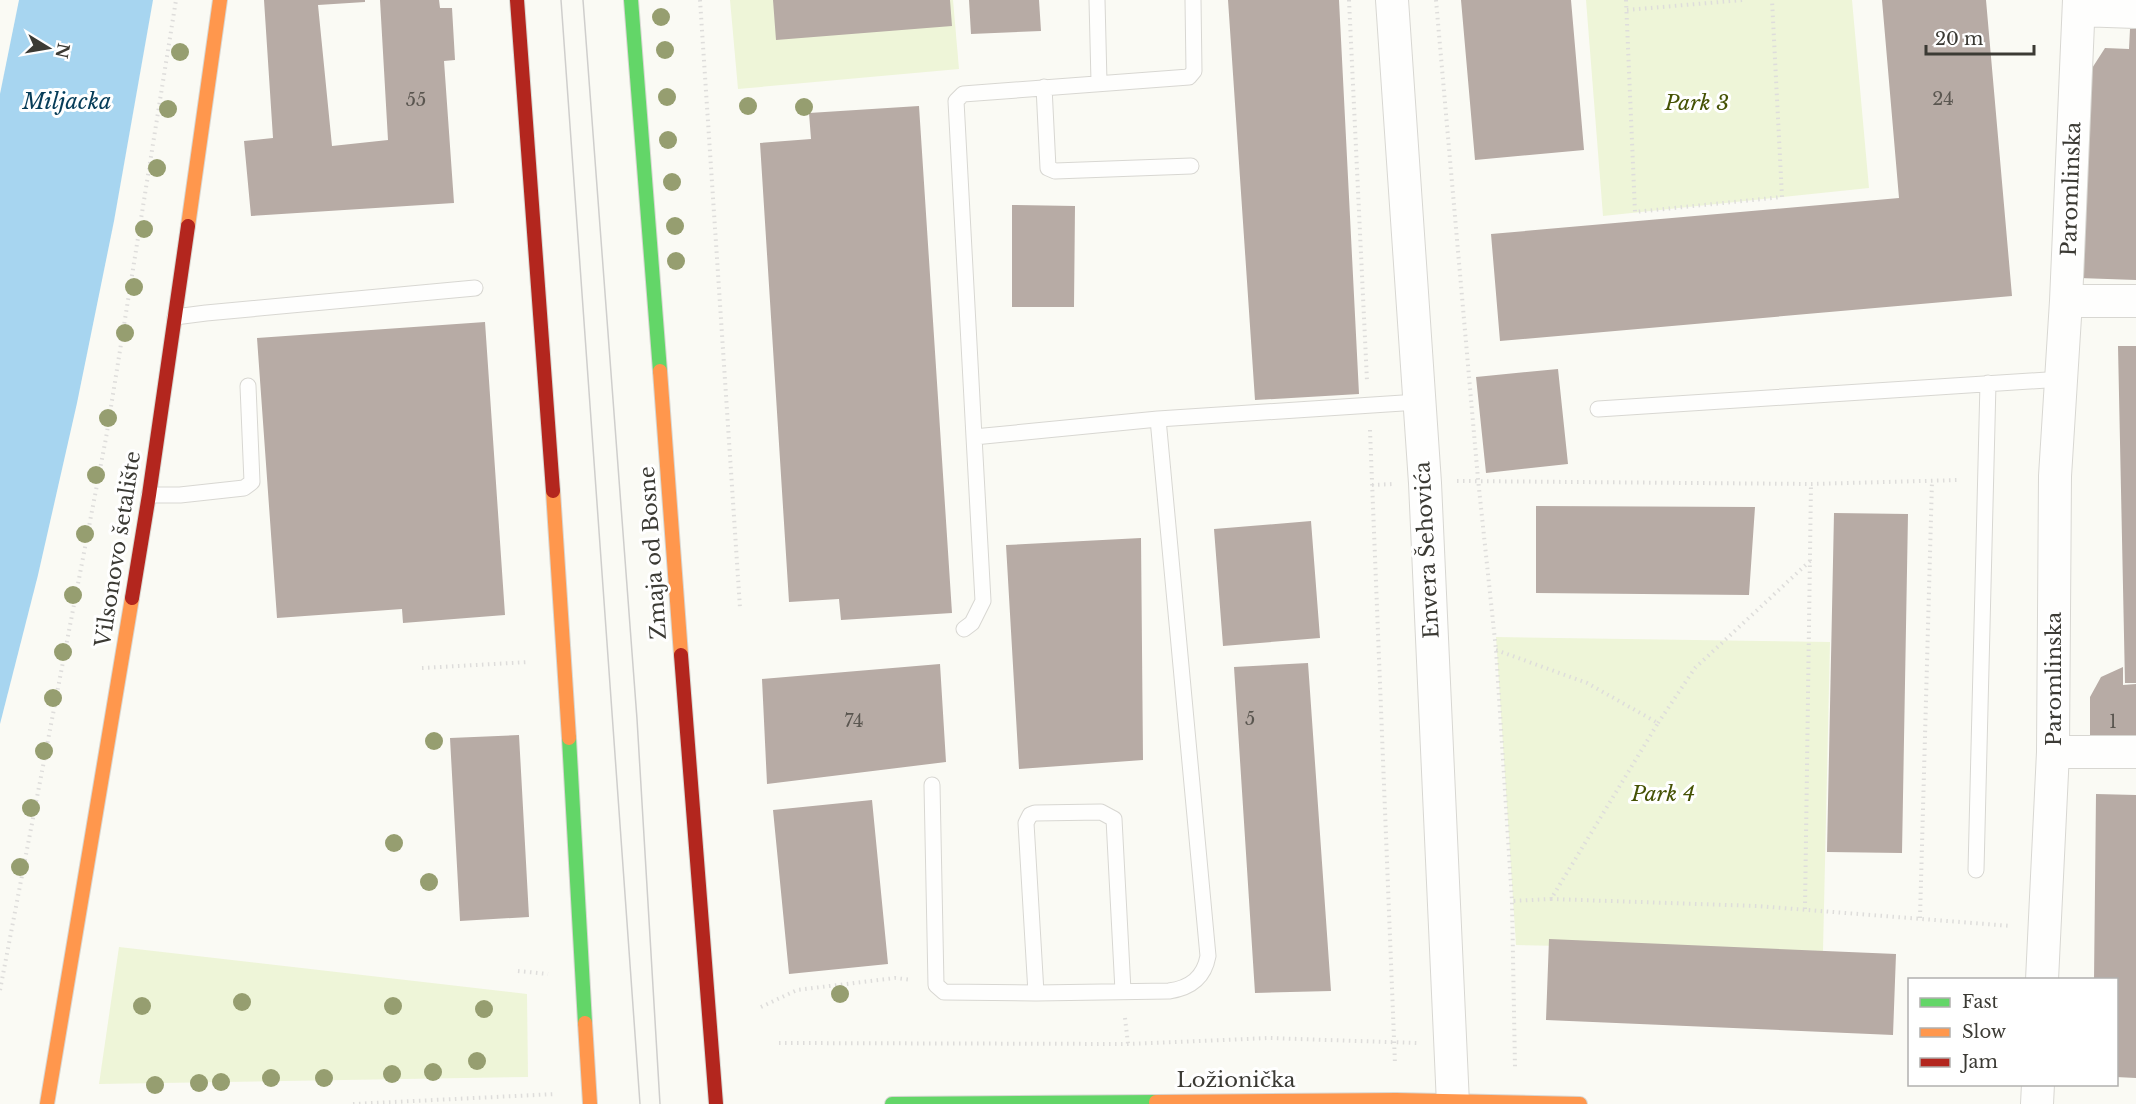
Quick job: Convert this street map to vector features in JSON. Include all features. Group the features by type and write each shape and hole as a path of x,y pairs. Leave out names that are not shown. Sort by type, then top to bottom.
{"main road":[{"name":"Vilsonovo šetalište","path":"47,1104 149,495 220,0"},
{"path":"517,0 564,660 590,1104"},
{"name":"Zmaja od Bosne","path":"631,0 716,1104"},
{"name":"Ložionička","path":"892,1104 1396,1100 1580,1104"}],"street":[{"name":"Envera Šehovića","path":"1392,0 1425,483 1453,1102"},
{"path":"2079,5 2136,12"},
{"name":"Paromlinska","path":"2042,978 2054,752 2055,476 2066,301 2079,5"},
{"path":"2066,301 2136,301"},
{"path":"2054,752 2136,752"},
{"path":"2037,1104 2038,1086"}],"lane":[{"path":"1097,0 1099,82"},
{"path":"964,629 972,623 982,601 956,101 963,94 1189,76 1194,71 1193,0"},
{"path":"1044,87 1048,168 1055,171 1191,166"},
{"path":"175,317 475,288"},
{"path":"1598,409 2062,379"},
{"path":"1976,870 1988,383"},
{"path":"149,495 180,495 244,488 252,482 248,386"},
{"path":"974,437 1158,419 1418,402"},
{"path":"932,785 936,985 944,992 1169,991 1183,989 1196,981 1206,968 1208,956 1158,419"},
{"path":"1036,993 1026,823 1030,815 1035,813 1101,812 1114,819 1123,991"}],"path":[{"path":"0,990 106,438 176,0"},
{"path":"700,0 740,608"},
{"path":"1349,0 1369,405 1396,1100"},
{"path":"1436,0 1478,479 1496,650 1512,901 1514,1101"},
{"path":"1626,0 1635,212 1782,197 1772,0"},
{"path":"1627,10 1743,0"},
{"path":"1372,485 1478,479 1811,484 1986,479"},
{"path":"1920,918 1932,481"},
{"path":"1805,909 1811,484"},
{"path":"1551,899 1658,723 1695,668 1811,560"},
{"path":"1496,650 1587,683 1658,723"},
{"path":"422,668 564,660"},
{"path":"1512,901 1551,899 1805,909 2044,928"},
{"path":"761,1007 797,990 845,983 895,978 936,985"},
{"path":"779,1043 1128,1044 1269,1038 1394,1041 1451,1045"},
{"path":"353,1104 556,1094"}],"green space":[{"path":"730,0 953,0 959,69 738,89"},
{"name":"Park 3","path":"1586,0 1852,0 1869,188 1603,216"},
{"name":"Park 4","path":"1496,637 1830,642 1823,951 1516,945"},
{"path":"119,947 527,994 528,1077 99,1084"}],"water":[{"name":"Miljacka","path":"19,0 153,0 114,221 77,403 38,575 0,724 0,94"}],"building":[{"path":"264,0 365,0 365,2 318,5 332,146 388,140 380,0 439,0 440,8 452,8 455,60 444,61 454,203 251,216 244,141 273,138"},
{"path":"773,0 950,0 952,26 776,40"},
{"path":"969,0 1039,0 1041,31 971,34"},
{"path":"1228,0 1339,0 1359,394 1255,400"},
{"path":"1461,0 1571,0 1584,150 1475,160"},
{"path":"1882,0 1986,0 2012,296 1500,341 1491,234 1899,198"},
{"path":"2130,29 2136,29 2136,280 2079,278 2087,76 2105,48 2129,49"},
{"path":"919,106 952,613 841,620 839,599 789,602 760,143 811,139 809,113"},
{"path":"1012,205 1075,206 1074,307 1012,307"},
{"path":"485,322 505,615 403,623 402,609 277,618 257,338"},
{"path":"2118,346 2136,346 2136,683 2125,683"},
{"path":"1558,369 1568,464 1486,473 1476,377"},
{"path":"1536,506 1755,507 1749,595 1536,593"},
{"path":"1834,513 1908,514 1902,853 1827,852"},
{"path":"1311,521 1320,638 1223,646 1214,529"},
{"path":"1141,538 1143,760 1019,769 1006,545"},
{"path":"1308,663 1331,991 1255,993 1234,667"},
{"path":"940,664 946,762 767,784 762,679"},
{"path":"2123,667 2123,685 2136,684 2136,747 2090,748 2090,697 2101,677"},
{"path":"519,735 529,917 460,921 450,738"},
{"path":"2096,794 2136,795 2136,1078 2118,1077 2118,978 2094,978"},
{"path":"872,800 888,964 789,974 773,810"},
{"path":"1549,939 1896,954 1893,1035 1546,1020"}],"tram line":[{"path":"561,0 640,1104"},
{"path":"583,0 637,719 660,1104"}],"traffic: fast":[{"path":"631,0 660,371"},
{"path":"569,738 585,1023"},
{"path":"892,1104 1156,1102"}],"traffic: slow":[{"path":"188,226 220,0"},
{"path":"660,371 681,655"},
{"path":"553,491 569,738"},
{"path":"47,1104 132,598"},
{"path":"585,1023 590,1104"},
{"path":"1156,1102 1396,1100 1580,1104"}],"traffic: jam":[{"path":"517,0 553,491"},
{"path":"132,598 188,226"},
{"path":"681,655 716,1104"}]}
